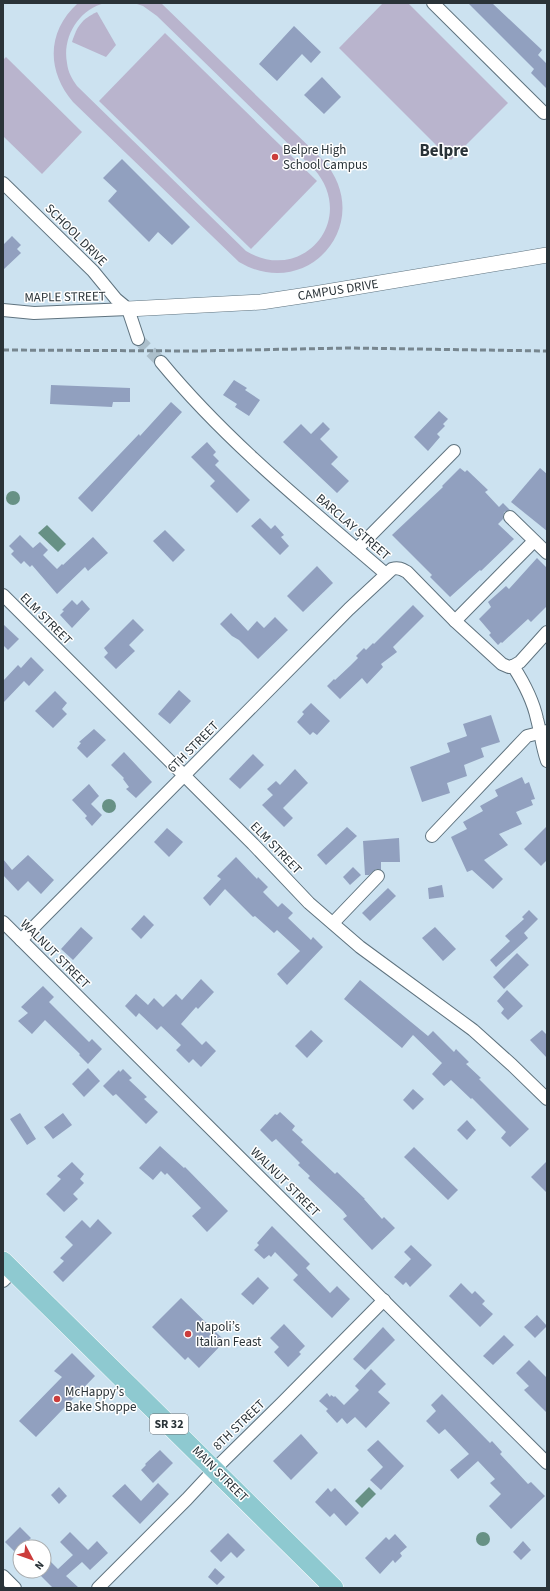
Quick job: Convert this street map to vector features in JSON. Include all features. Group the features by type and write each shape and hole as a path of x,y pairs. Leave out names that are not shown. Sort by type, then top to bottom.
{"main road":[{"name":"MAIN STREET","path":"6,1271 215,1469 334,1588"}],"street":[{"path":"433,3 544,112"},
{"name":"SCHOOL DRIVE","path":"3,183 93,271 116,298 128,309"},
{"name":"CAMPUS DRIVE","path":"128,309 261,302 547,255"},
{"path":"128,309 138,339"},
{"name":"MAPLE STREET","path":"3,310 34,313 128,309"},
{"name":"BARCLAY STREET","path":"162,362 188,394 261,466 357,550 386,574 395,568 402,569 407,572 455,621 502,664 509,667 513,666"},
{"path":"357,550 454,451"},
{"path":"510,517 547,553"},
{"path":"455,621 534,541"},
{"name":"6TH STREET","path":"21,940 386,574"},
{"name":"ELM STREET","path":"3,595 183,776 253,844 310,903 406,981 473,1030 547,1099"},
{"path":"547,632 520,662 513,666 530,695 537,718 543,731 542,747 547,761"},
{"path":"432,836 527,736 543,731"},
{"path":"333,923 378,876"},
{"name":"WALNUT STREET","path":"3,922 547,1463"},
{"name":"8TH STREET","path":"98,1588 384,1300"},
{"path":"3,1576 15,1588"}],"shaded area":[{"path":"78,3 105,3 87,11 74,26 70,34 66,53 67,63 69,72 77,86 246,251 267,259 287,260 304,253 318,242 327,226 330,208 326,188 314,169 157,16 143,6 134,3 161,3 323,160 338,184 342,207 339,230 328,249 311,264 289,272 265,272 239,262 73,102 64,90 58,77 54,51 60,26"},
{"path":"383,3 408,3 508,103 451,160 339,48"},
{"path":"97,12 116,45 106,57 72,42 76,32 84,20"},
{"path":"165,33 317,181 251,249 99,101"},
{"path":"6,57 82,132 42,174 3,136 3,60"},
{"path":"10,491 16,491 20,495 20,501 16,505 10,505 6,501 6,495"},
{"path":"47,525 66,544 58,552 38,533"},
{"path":"106,799 112,799 116,803 116,809 112,813 106,813 102,809 102,803"},
{"path":"369,1487 376,1494 362,1508 355,1501"},
{"path":"483,1532 488,1534 490,1539 488,1544 483,1546 478,1544 476,1539 478,1534"}],"building":[{"path":"468,3 492,3 542,50 538,55 547,64 547,89 531,73 534,69"},
{"path":"294,26 321,52 311,63 302,54 277,81 259,64"},
{"path":"322,77 341,97 324,114 304,95"},
{"path":"122,159 190,227 172,245 158,232 149,242 108,201 117,191 103,178"},
{"path":"12,236 21,245 17,249 21,253 3,270 3,245"},
{"path":"234,380 247,388 245,390 260,400 249,416 235,407 237,404 223,395"},
{"path":"51,385 130,388 130,402 113,402 112,407 50,404"},
{"path":"171,402 182,412 92,512 78,498 139,434 140,436"},
{"path":"439,411 448,419 443,424 445,426 437,434 440,437 428,451 414,437"},
{"path":"323,422 330,429 320,439 338,457 331,464 349,481 337,493 283,442 301,424 311,434"},
{"path":"207,442 216,452 213,455 219,461 215,465 250,500 237,513 210,486 215,481 191,457"},
{"path":"460,468 465,472 467,470 488,490 485,492 499,507 503,503 510,510 504,512 503,519 498,524 514,539 481,571 480,570 450,597 430,577 432,575 392,535 443,487 442,486"},
{"path":"540,468 547,474 547,531 511,502"},
{"path":"260,518 271,529 275,525 284,535 281,537 289,546 280,555 251,526"},
{"path":"165,530 185,550 173,562 153,541"},
{"path":"20,535 33,548 40,542 48,550 43,555 57,569 93,537 108,553 88,571 85,567 57,594 32,565 30,567 24,561 21,564 11,554 14,551 9,546"},
{"path":"537,558 547,568 547,606 531,622 528,619 498,645 489,635 491,633 479,619 491,607 488,602 506,586 509,589"},
{"path":"317,566 333,583 303,612 287,596"},
{"path":"72,600 77,605 82,600 90,609 72,628 60,615 64,611 62,610"},
{"path":"413,605 424,616 393,647 397,652 381,664 383,667 367,684 362,678 340,699 327,686 358,658 356,656 364,648 366,650 373,643 374,644"},
{"path":"231,613 248,631 257,621 264,628 275,617 288,630 258,659 220,624"},
{"path":"133,619 144,630 129,645 135,651 116,669 104,657 108,653 104,648"},
{"path":"3,624 19,639 8,650 3,645"},
{"path":"31,657 44,670 29,686 24,681 3,703 3,681 18,665 21,668"},
{"path":"179,690 191,701 170,724 158,714"},
{"path":"55,691 67,703 62,709 67,714 53,728 35,711"},
{"path":"311,703 330,721 317,735 313,732 310,735 297,722 304,714 302,712"},
{"path":"491,715 500,742 481,748 484,757 464,765 467,776 447,783 450,793 422,802 410,767 450,752 447,743 467,736 463,724"},
{"path":"94,729 106,740 87,758 77,748 81,743 79,742"},
{"path":"124,752 152,782 136,798 126,789 129,787 123,779 124,778 111,765"},
{"path":"253,754 264,765 240,789 229,779"},
{"path":"295,769 308,783 283,808 293,818 284,827 262,805 273,795 267,789 276,781 280,785"},
{"path":"522,777 525,784 529,782 535,799 531,800 533,805 516,812 522,824 499,834 508,845 484,860 503,879 493,889 472,870 467,872 451,837 467,829 463,822 483,811 480,806 498,796 495,790"},
{"path":"89,784 99,796 91,804 102,815 92,826 85,818 87,816 72,800"},
{"path":"547,826 547,860 541,866 524,849"},
{"path":"347,827 357,836 326,865 317,855"},
{"path":"167,828 183,842 169,857 154,842"},
{"path":"399,838 400,862 381,862 381,870 376,869 369,875 365,875 363,841"},
{"path":"28,855 54,880 41,894 28,881 18,891 3,875 3,859 12,870"},
{"path":"236,857 257,879 258,877 268,887 263,892 278,907 282,903 293,913 288,918 311,940 313,937 323,947 287,985 277,974 300,951 277,930 274,933 255,916 253,917 225,889 210,906 203,898 221,879 217,876"},
{"path":"353,867 361,875 350,885 343,877"},
{"path":"442,885 444,897 429,899 428,888"},
{"path":"388,888 396,896 370,921 362,913"},
{"path":"529,910 538,919 524,933 528,938 496,967 490,960 510,941 505,936 524,919 522,917"},
{"path":"144,915 154,925 141,939 131,929"},
{"path":"81,927 93,938 73,960 61,949"},
{"path":"435,927 456,949 443,961 422,938"},
{"path":"517,953 529,965 504,989 493,977"},
{"path":"201,979 214,992 198,1009 196,1007 181,1024 202,1045 206,1041 216,1051 201,1067 193,1059 189,1063 176,1050 181,1045 161,1026 157,1030 139,1013 136,1017 125,1006 136,994 148,1005 154,998 163,1007 176,994 182,1000"},
{"path":"360,980 428,1036 433,1031 454,1052 456,1049 469,1062 466,1064 481,1078 479,1079 529,1129 510,1147 501,1138 506,1132 472,1098 471,1099 451,1080 444,1086 432,1074 442,1063 413,1035 402,1048 344,999"},
{"path":"43,986 54,997 49,1002 89,1042 92,1039 102,1049 88,1064 79,1055 80,1054 45,1020 32,1034 18,1021 28,1013 21,1007"},
{"path":"507,990 523,1006 508,1020 501,1013 504,1009 497,1001"},
{"path":"311,1030 323,1041 307,1058 295,1046"},
{"path":"542,1030 547,1035 547,1058 530,1040"},
{"path":"88,1068 100,1081 84,1097 72,1084"},
{"path":"123,1069 132,1078 129,1080 147,1097 144,1099 158,1112 146,1124 116,1094 113,1096 103,1086 119,1070 120,1072"},
{"path":"413,1089 424,1099 413,1110 403,1100"},
{"path":"280,1112 295,1126 292,1130 303,1140 301,1142 335,1174 337,1172 365,1199 382,1219 384,1217 395,1228 372,1250 343,1219 347,1216 343,1211 308,1178 310,1176 298,1165 300,1163 276,1139 272,1142 260,1130 275,1114 277,1115"},
{"path":"20,1113 36,1139 27,1145 10,1119"},
{"path":"63,1113 72,1125 53,1139 44,1127"},
{"path":"467,1120 476,1130 467,1140 457,1130"},
{"path":"160,1146 184,1168 185,1167 228,1211 207,1232 192,1216 201,1208 167,1173 165,1175 161,1171 153,1180 139,1168"},
{"path":"414,1147 458,1190 448,1200 404,1157"},
{"path":"547,1161 547,1193 531,1177"},
{"path":"72,1162 84,1174 80,1179 84,1183 73,1194 78,1199 64,1212 46,1194 61,1179 57,1176"},
{"path":"98,1219 112,1233 63,1282 53,1272 64,1261 60,1258 73,1245 65,1237 82,1220 90,1228"},
{"path":"272,1226 310,1264 306,1268 330,1293 337,1286 350,1299 332,1318 293,1280 298,1275 275,1252 271,1257 269,1255 264,1259 254,1250 259,1245 257,1243"},
{"path":"411,1245 432,1265 410,1287 406,1282 403,1285 394,1277 411,1259 404,1252"},
{"path":"258,1277 269,1288 253,1305 241,1294"},
{"path":"461,1283 472,1294 475,1291 485,1301 482,1304 493,1314 480,1327 449,1296"},
{"name":"Napoli’s Italian Feast","path":"181,1298 225,1341 199,1368 188,1357 185,1360 152,1327"},
{"path":"537,1315 547,1326 535,1338 524,1327"},
{"path":"284,1324 305,1346 299,1352 301,1354 288,1367 274,1352 279,1347 270,1338"},
{"path":"383,1327 395,1340 365,1370 353,1359"},
{"path":"504,1335 514,1345 493,1365 483,1356"},
{"name":"McHappy’s Bake Shoppe","path":"72,1353 95,1376 36,1437 19,1421 62,1377 54,1371"},
{"path":"529,1360 547,1378 547,1413 524,1390 529,1386 516,1373"},
{"path":"371,1369 386,1384 378,1392 390,1403 366,1428 355,1417 347,1424 342,1418 337,1423 326,1411 328,1409 319,1401 327,1393 330,1397 331,1395 334,1397 335,1396 344,1405 359,1390 355,1386"},
{"path":"442,1394 490,1443 492,1441 502,1452 500,1454 528,1484 531,1482 545,1496 511,1529 489,1506 501,1494 490,1483 495,1479 478,1461 458,1479 450,1470 469,1454 445,1429 439,1434 426,1421 436,1411 431,1405"},
{"path":"301,1434 318,1453 291,1480 273,1461"},
{"path":"378,1440 404,1466 381,1490 370,1480 383,1467 367,1450"},
{"path":"160,1450 173,1463 153,1483 141,1470 146,1465 145,1464"},
{"path":"158,1483 169,1494 140,1524 112,1496 125,1484 141,1501"},
{"path":"59,1487 67,1496 59,1504 51,1495"},
{"path":"328,1488 331,1492 335,1488 359,1513 346,1526 334,1513 330,1517 315,1502"},
{"path":"20,1527 31,1538 12,1539 12,1549 5,1542"},
{"path":"70,1532 88,1550 97,1541 108,1553 90,1570 82,1562 66,1576 79,1588 53,1588 44,1579 52,1579 52,1563 58,1569 73,1555 60,1542"},
{"path":"228,1533 245,1550 237,1558 231,1552 221,1562 210,1551"},
{"path":"395,1534 407,1547 400,1553 402,1556 395,1563 393,1560 380,1574 365,1558 386,1537 389,1540"},
{"path":"523,1541 531,1550 521,1560 513,1552"},
{"path":"215,1568 225,1577 217,1585 208,1577"}],"tunnel":[{"path":"138,339 161,362"}],"railway":[{"path":"3,350 195,351 349,348 547,351"}],"place":[{"name":"Belpre High School Campus","path":"275,157"},
{"name":"Napoli’s Italian Feast","path":"188,1334"},
{"name":"McHappy’s Bake Shoppe","path":"57,1399"}],"district":[{"name":"Belpre","path":"444,151"}]}
